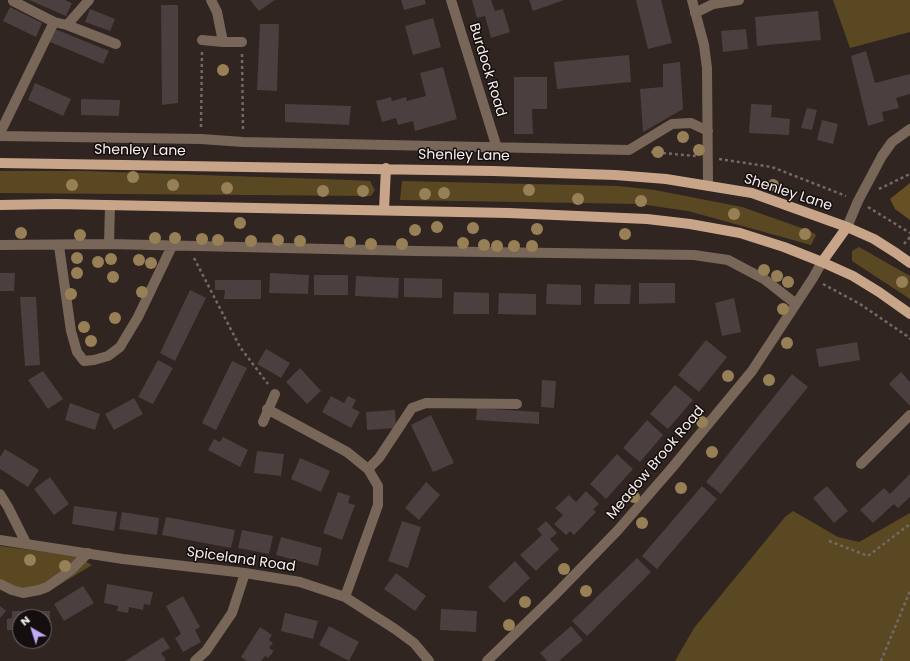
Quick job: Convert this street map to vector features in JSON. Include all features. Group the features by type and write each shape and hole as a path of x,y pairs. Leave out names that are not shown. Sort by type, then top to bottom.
{"main road":[{"name":"Shenley Lane","path":"0,164 386,168 615,175 666,179 752,193 847,227 874,240 910,263"},
{"path":"384,210 386,168"},
{"path":"0,205 110,205 509,213 647,219 690,224 740,233 784,247 822,262 853,276 910,314"},
{"path":"822,262 847,227"}],"street":[{"path":"67,25 89,0"},
{"path":"211,0 218,12 223,42"},
{"name":"Burdock Road","path":"451,0 496,148"},
{"path":"692,0 704,44 707,68 708,185"},
{"path":"695,13 713,4 739,0"},
{"path":"13,1 54,22 67,25 116,44"},
{"path":"54,22 0,134 201,139 243,142 629,150 672,124 691,122 708,131"},
{"path":"202,40 242,42"},
{"path":"847,227 858,201 882,156 892,142 910,129"},
{"path":"109,244 110,205"},
{"path":"0,245 59,246 109,244 188,247 694,255 728,260 764,279 796,304"},
{"path":"59,246 71,331 77,352 84,360 94,360 108,356 120,347 138,317 172,246"},
{"name":"Meadow Brook Road","path":"487,661 556,595 618,530 671,468 752,370 822,262"},
{"path":"262,422 275,394"},
{"path":"368,469 379,458 412,408 426,403 517,404"},
{"path":"267,409 347,452 368,469 378,486 378,505 345,597"},
{"path":"860,464 910,415"},
{"path":"0,494 26,543"},
{"name":"Spiceland Road","path":"0,540 124,559 245,572 300,582 345,597 414,643 429,661"},
{"path":"0,584 12,590 23,593 47,587 71,570 88,553"},
{"path":"195,661 206,651 232,613 245,572"}],"path":[{"path":"201,139 202,40"},
{"path":"242,42 243,142"},
{"path":"629,150 708,157 772,167 858,201 910,233"},
{"path":"858,201 910,174"},
{"path":"188,247 240,347 275,394"},
{"path":"813,278 860,304 910,339"},
{"path":"829,541 868,556 910,524"},
{"path":"881,661 910,591"}],"shaded area":[{"path":"833,0 910,0 910,32 850,48"},
{"path":"0,171 83,171 370,181 375,190 371,196 0,193"},
{"path":"402,181 618,186 655,190 742,207 810,231 816,235 811,245 688,211 639,204 400,200"},
{"path":"910,183 910,220 895,209 890,199"},
{"path":"859,247 910,276 910,299 852,261 852,251"},
{"path":"793,511 838,537 859,542 910,513 910,661 675,661 694,628 785,517"},
{"path":"0,546 76,556 92,565 48,592 25,596 0,581"}],"building":[{"path":"29,0 65,0 72,3 66,16"},
{"path":"250,0 275,0 259,11"},
{"path":"401,0 425,0 426,4 404,10"},
{"path":"472,0 491,0 495,11 503,9 510,32 491,38 485,16 477,18"},
{"path":"529,0 564,0 533,11"},
{"path":"636,0 661,0 672,43 648,49"},
{"path":"161,5 178,5 178,103 162,105"},
{"path":"10,7 42,23 36,37 3,21"},
{"path":"90,9 115,19 110,31 85,22"},
{"path":"818,11 821,40 757,46 755,17"},
{"path":"433,18 441,47 413,55 405,26"},
{"path":"260,24 279,24 277,91 257,90"},
{"path":"55,29 109,51 103,64 50,42"},
{"path":"746,29 748,49 723,52 721,31"},
{"path":"866,51 875,83 910,74 910,94 896,98 899,108 882,112 884,121 868,126 851,56"},
{"path":"629,55 631,82 557,89 554,62"},
{"path":"680,62 683,109 643,132 640,89 663,87 663,64"},
{"path":"443,67 457,119 415,131 413,121 398,125 396,118 382,122 376,101 391,97 392,101 406,97 407,101 426,96 420,73"},
{"path":"514,77 547,77 547,109 532,109 533,134 514,134"},
{"path":"35,83 71,99 63,116 28,100"},
{"path":"81,99 120,100 119,116 81,115"},
{"path":"285,104 351,106 349,125 285,122"},
{"path":"751,104 772,105 771,117 790,119 789,135 749,133"},
{"path":"807,108 817,110 812,130 801,128"},
{"path":"822,120 838,124 833,144 817,140"},
{"path":"0,273 15,273 14,291 0,291"},
{"path":"270,273 309,275 308,294 269,293"},
{"path":"314,275 348,275 348,295 314,295"},
{"path":"356,276 399,278 398,298 355,296"},
{"path":"404,278 442,279 442,298 404,297"},
{"path":"215,280 261,280 261,299 224,299 225,290 215,290"},
{"path":"639,283 675,283 675,303 639,304"},
{"path":"547,284 581,285 581,305 546,304"},
{"path":"595,284 631,285 630,304 594,304"},
{"path":"190,290 206,298 175,361 160,353"},
{"path":"454,292 489,293 489,314 453,314"},
{"path":"499,293 536,294 536,315 498,314"},
{"path":"20,297 36,297 40,365 25,366"},
{"path":"734,298 741,332 722,336 715,303"},
{"path":"706,340 727,357 699,392 678,375"},
{"path":"857,342 860,360 819,367 816,349"},
{"path":"266,349 290,363 281,378 257,364"},
{"path":"158,360 173,368 153,404 138,397"},
{"path":"232,361 247,368 216,430 202,423"},
{"path":"300,368 321,391 307,404 286,382"},
{"path":"43,371 63,399 48,409 28,380"},
{"path":"901,372 910,382 910,406 889,384"},
{"path":"792,374 808,387 721,494 706,482"},
{"path":"542,380 556,381 554,408 541,407"},
{"path":"675,385 693,400 668,429 650,414"},
{"path":"331,396 344,403 348,396 356,400 352,408 360,412 351,428 322,412"},
{"path":"134,398 143,414 114,430 105,414"},
{"path":"70,403 100,414 95,430 65,420"},
{"path":"477,408 539,412 539,424 476,420"},
{"path":"395,410 396,428 367,430 366,412"},
{"path":"431,415 454,463 433,472 411,425"},
{"path":"647,420 663,435 640,462 623,448"},
{"path":"223,437 248,450 240,467 208,450 214,439 220,442"},
{"path":"5,449 39,470 28,487 0,469 0,457"},
{"path":"257,451 284,454 281,476 254,473"},
{"path":"617,454 633,469 606,499 590,484"},
{"path":"300,458 330,471 321,492 291,479"},
{"path":"910,474 910,497 898,508 894,504 873,523 860,510 884,488 890,494"},
{"path":"50,477 69,504 54,515 34,489"},
{"path":"426,482 440,495 419,520 405,508"},
{"path":"702,486 717,499 657,569 642,556"},
{"path":"827,486 848,511 834,523 813,498"},
{"path":"586,491 599,504 593,509 596,512 574,535 570,531 566,535 554,524 563,515 555,508 569,495 576,502"},
{"path":"338,492 350,496 348,503 355,505 342,540 323,533"},
{"path":"74,506 117,512 114,531 72,524"},
{"path":"122,512 159,518 157,535 119,529"},
{"path":"166,517 235,530 231,548 162,535"},
{"path":"402,521 421,527 408,568 388,561"},
{"path":"546,521 557,533 550,539 559,549 536,571 520,555 542,535 537,529"},
{"path":"242,530 273,536 269,554 238,548"},
{"path":"281,537 322,548 318,566 276,555"},
{"path":"637,558 651,572 587,636 572,621"},
{"path":"515,561 530,578 504,603 488,587"},
{"path":"396,573 426,596 415,611 384,589"},
{"path":"107,584 153,592 150,605 144,604 143,610 129,607 128,613 117,611 118,606 104,603"},
{"path":"83,586 94,603 64,621 54,604"},
{"path":"183,596 200,627 195,630 201,642 183,652 175,638 181,634 166,606"},
{"path":"0,606 6,611 0,618"},
{"path":"441,609 477,611 476,632 440,630"},
{"path":"285,613 318,621 313,639 281,631"},
{"path":"12,618 12,630 7,630 7,619"},
{"path":"329,626 359,642 349,661 319,645"},
{"path":"571,626 583,640 559,661 547,661 540,653"},
{"path":"260,627 272,635 269,640 273,643 269,648 274,651 268,658 265,656 261,661 247,661 241,657"},
{"path":"163,637 170,648 161,653 166,660 125,661"}]}
